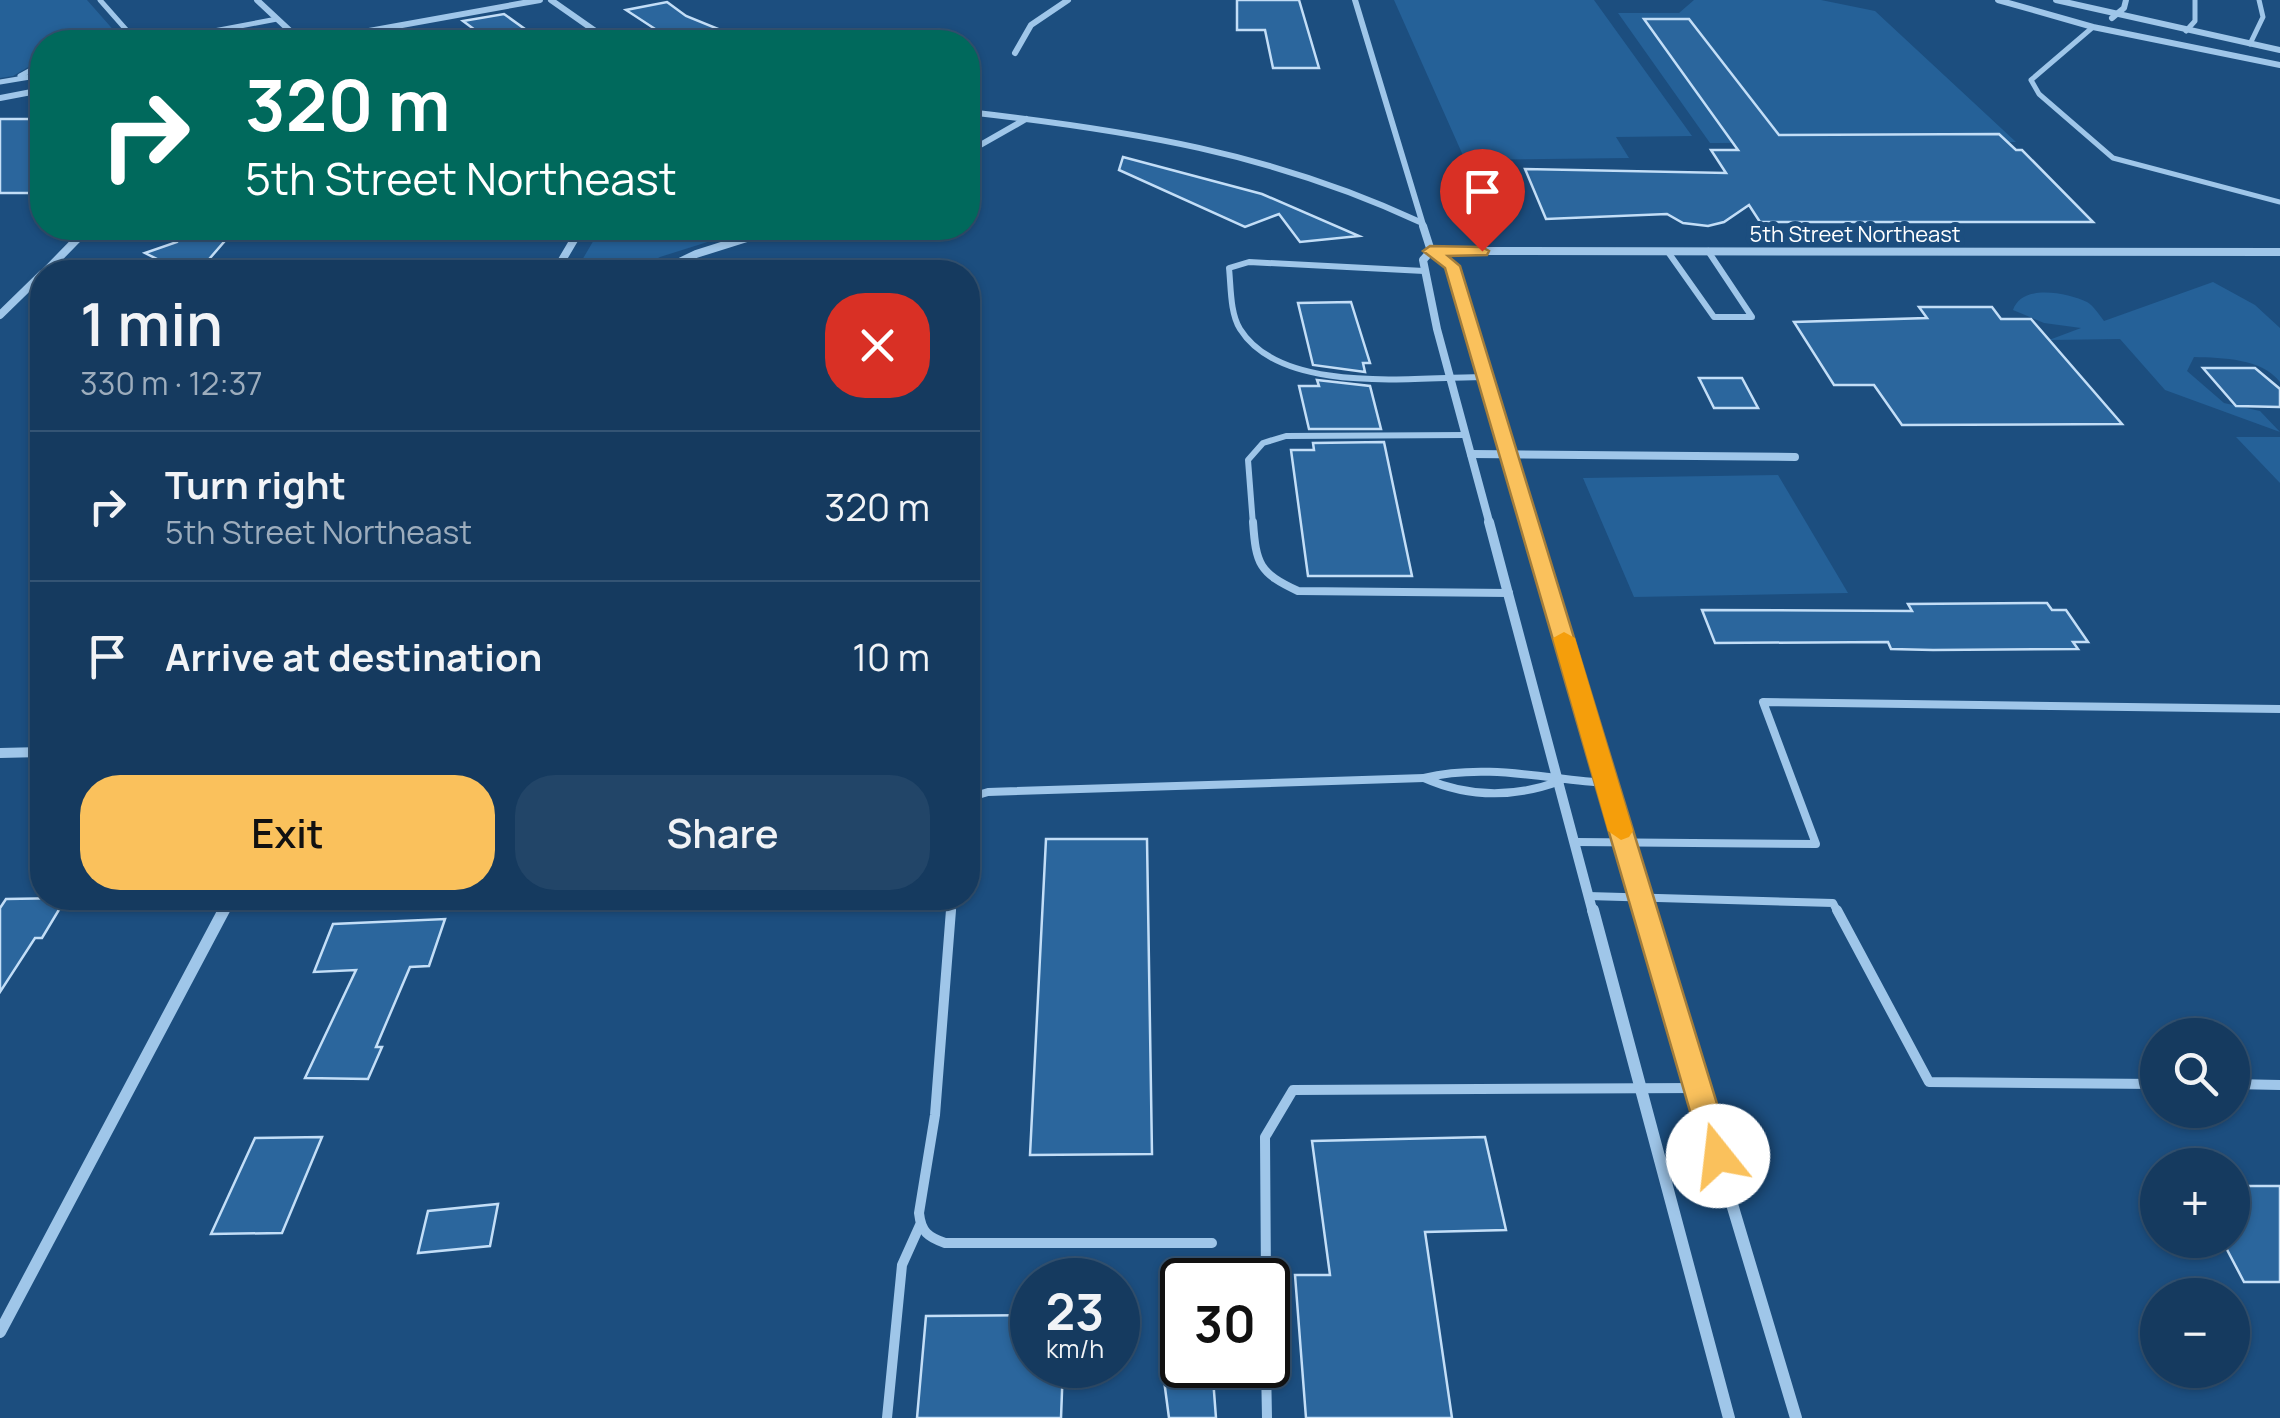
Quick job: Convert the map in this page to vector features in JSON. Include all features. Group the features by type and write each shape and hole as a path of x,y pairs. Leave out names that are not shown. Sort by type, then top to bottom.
{"street":[{"path":"257,0 290,30"},
{"path":"372,30 540,0"},
{"path":"551,0 594,30"},
{"path":"1015,52 1031,25 1068,0"},
{"path":"1355,0 1430,251 1452,266 1796,1418"},
{"path":"1998,0 2093,27 2280,65"},
{"path":"2056,0 2280,50"},
{"path":"2093,27 2115,16 2126,0"},
{"path":"0,98 30,92"},
{"path":"980,113 1156,136 1247,155 1337,184 1420,222"},
{"path":"980,145 1026,119"},
{"path":"58,260 77,240"},
{"path":"684,260 740,240"},
{"path":"1430,251 1422,260 1450,376 1730,1418"},
{"name":"5th Street Northeast","path":"1430,251 2280,252"},
{"path":"0,315 30,287"},
{"path":"1471,454 1795,457"},
{"path":"0,753 30,752"},
{"path":"0,1332 224,910"}],"lane":[{"path":"100,0 126,30"},
{"path":"2186,30 2195,21 2196,0"},
{"path":"2250,44 2264,20 2264,6 2259,0"},
{"path":"221,30 277,20"},
{"path":"2093,27 2031,80 2039,94 2112,158 2280,202"},
{"path":"12,80 30,70"},
{"path":"0,82 30,77"},
{"path":"1668,252 1714,317 1752,317 1708,252"},
{"path":"1424,271 1232,264 1230,273 1238,326 1259,352 1332,376 1484,377"},
{"path":"1466,436 1286,436 1263,443 1248,460 1256,559 1272,579 1298,591 1508,593"},
{"path":"1576,842 1816,844 1763,702 2280,709"},
{"path":"980,794 1424,778 1451,769 1524,770 1560,781 1607,783"},
{"path":"1424,778 1450,792 1530,794 1560,781"},
{"path":"1588,896 1833,903 1930,1082 2140,1084"},
{"path":"886,1418 902,1265 920,1226 920,1192 935,1116 951,910"},
{"path":"2250,1084 2280,1085"},
{"path":"1266,1258 1265,1137 1294,1090 1698,1088"},
{"path":"920,1226 928,1237 945,1243 1212,1243"},
{"path":"1266,1388 1267,1418"}],"shaded area":[{"path":"0,0 87,0 113,30 30,30 30,66 0,78"},
{"path":"1394,0 1594,0 1692,136 1616,137 1629,158 1465,160"},
{"path":"1694,0 1821,0 1875,11 2016,142 1710,143 1618,13 1679,13"},
{"path":"594,240 714,240 654,260 582,260"},
{"path":"2213,282 2255,305 2280,328 2280,382 2263,368 2229,359 2194,357 2187,371 2224,403 2260,411 2280,432 2165,390 2120,339 2049,340 2081,328 2044,323 2013,310 2026,296 2058,293 2087,302 2104,321"},
{"path":"2236,437 2280,437 2280,483"},
{"path":"1778,475 1848,593 1634,597 1583,478"}],"building":[{"path":"1237,0 1299,0 1319,68 1273,68 1265,30 1237,30"},
{"path":"667,2 686,16 720,30 657,30 626,10"},
{"path":"504,14 526,30 475,30 463,21"},
{"path":"1644,19 1689,19 1779,135 1999,134 2016,150 2022,150 2093,222 1760,222 1749,205 1724,222 1708,226 1683,223 1667,214 1546,219 1525,169 1726,173 1711,150 1738,150"},
{"path":"0,119 30,119 30,193 0,193"},
{"path":"1123,157 1262,194 1359,236 1300,242 1279,214 1245,227 1119,170"},
{"path":"226,240 208,260 159,260 145,253 177,242"},
{"path":"1351,302 1370,363 1363,363 1365,372 1313,365 1298,303"},
{"path":"1919,307 1992,307 2001,319 2031,319 2122,424 1902,425 1874,385 1834,385 1794,322 1927,318"},
{"path":"2203,368 2255,368 2280,389 2280,407 2236,406"},
{"path":"1699,378 1742,378 1758,408 1714,408"},
{"path":"1317,380 1370,386 1381,429 1309,429 1299,386 1319,386"},
{"path":"1384,442 1412,576 1308,576 1291,450 1314,450 1313,443"},
{"path":"2047,603 2052,610 2066,610 2088,642 2073,642 2078,649 1933,650 1891,649 1888,642 1715,643 1702,610 1912,611 1908,604"},
{"path":"1046,839 1147,839 1152,1154 1030,1155"},
{"path":"6,899 30,899 30,910 59,910 42,938 35,938 0,992 0,908"},
{"path":"445,919 429,966 410,967 376,1047 382,1047 368,1079 305,1078 356,970 314,972 333,924"},
{"path":"322,1137 282,1233 211,1234 255,1138"},
{"path":"1485,1137 1506,1230 1425,1232 1452,1418 1306,1418 1295,1275 1330,1275 1312,1141"},
{"path":"2250,1186 2280,1186 2280,1282 2250,1282 2250,1278 2242,1278 2231,1258 2250,1258"},
{"path":"498,1204 490,1246 418,1253 428,1211"},
{"path":"1010,1315 1010,1388 1062,1388 1061,1418 917,1418 926,1316"},
{"path":"1165,1388 1214,1388 1216,1418 1169,1418"}],"slow traffic":[{"path":"1564,638 1621,831"}],"route":[{"path":"1482,251 1430,251 1452,266 1718,1156"}]}
